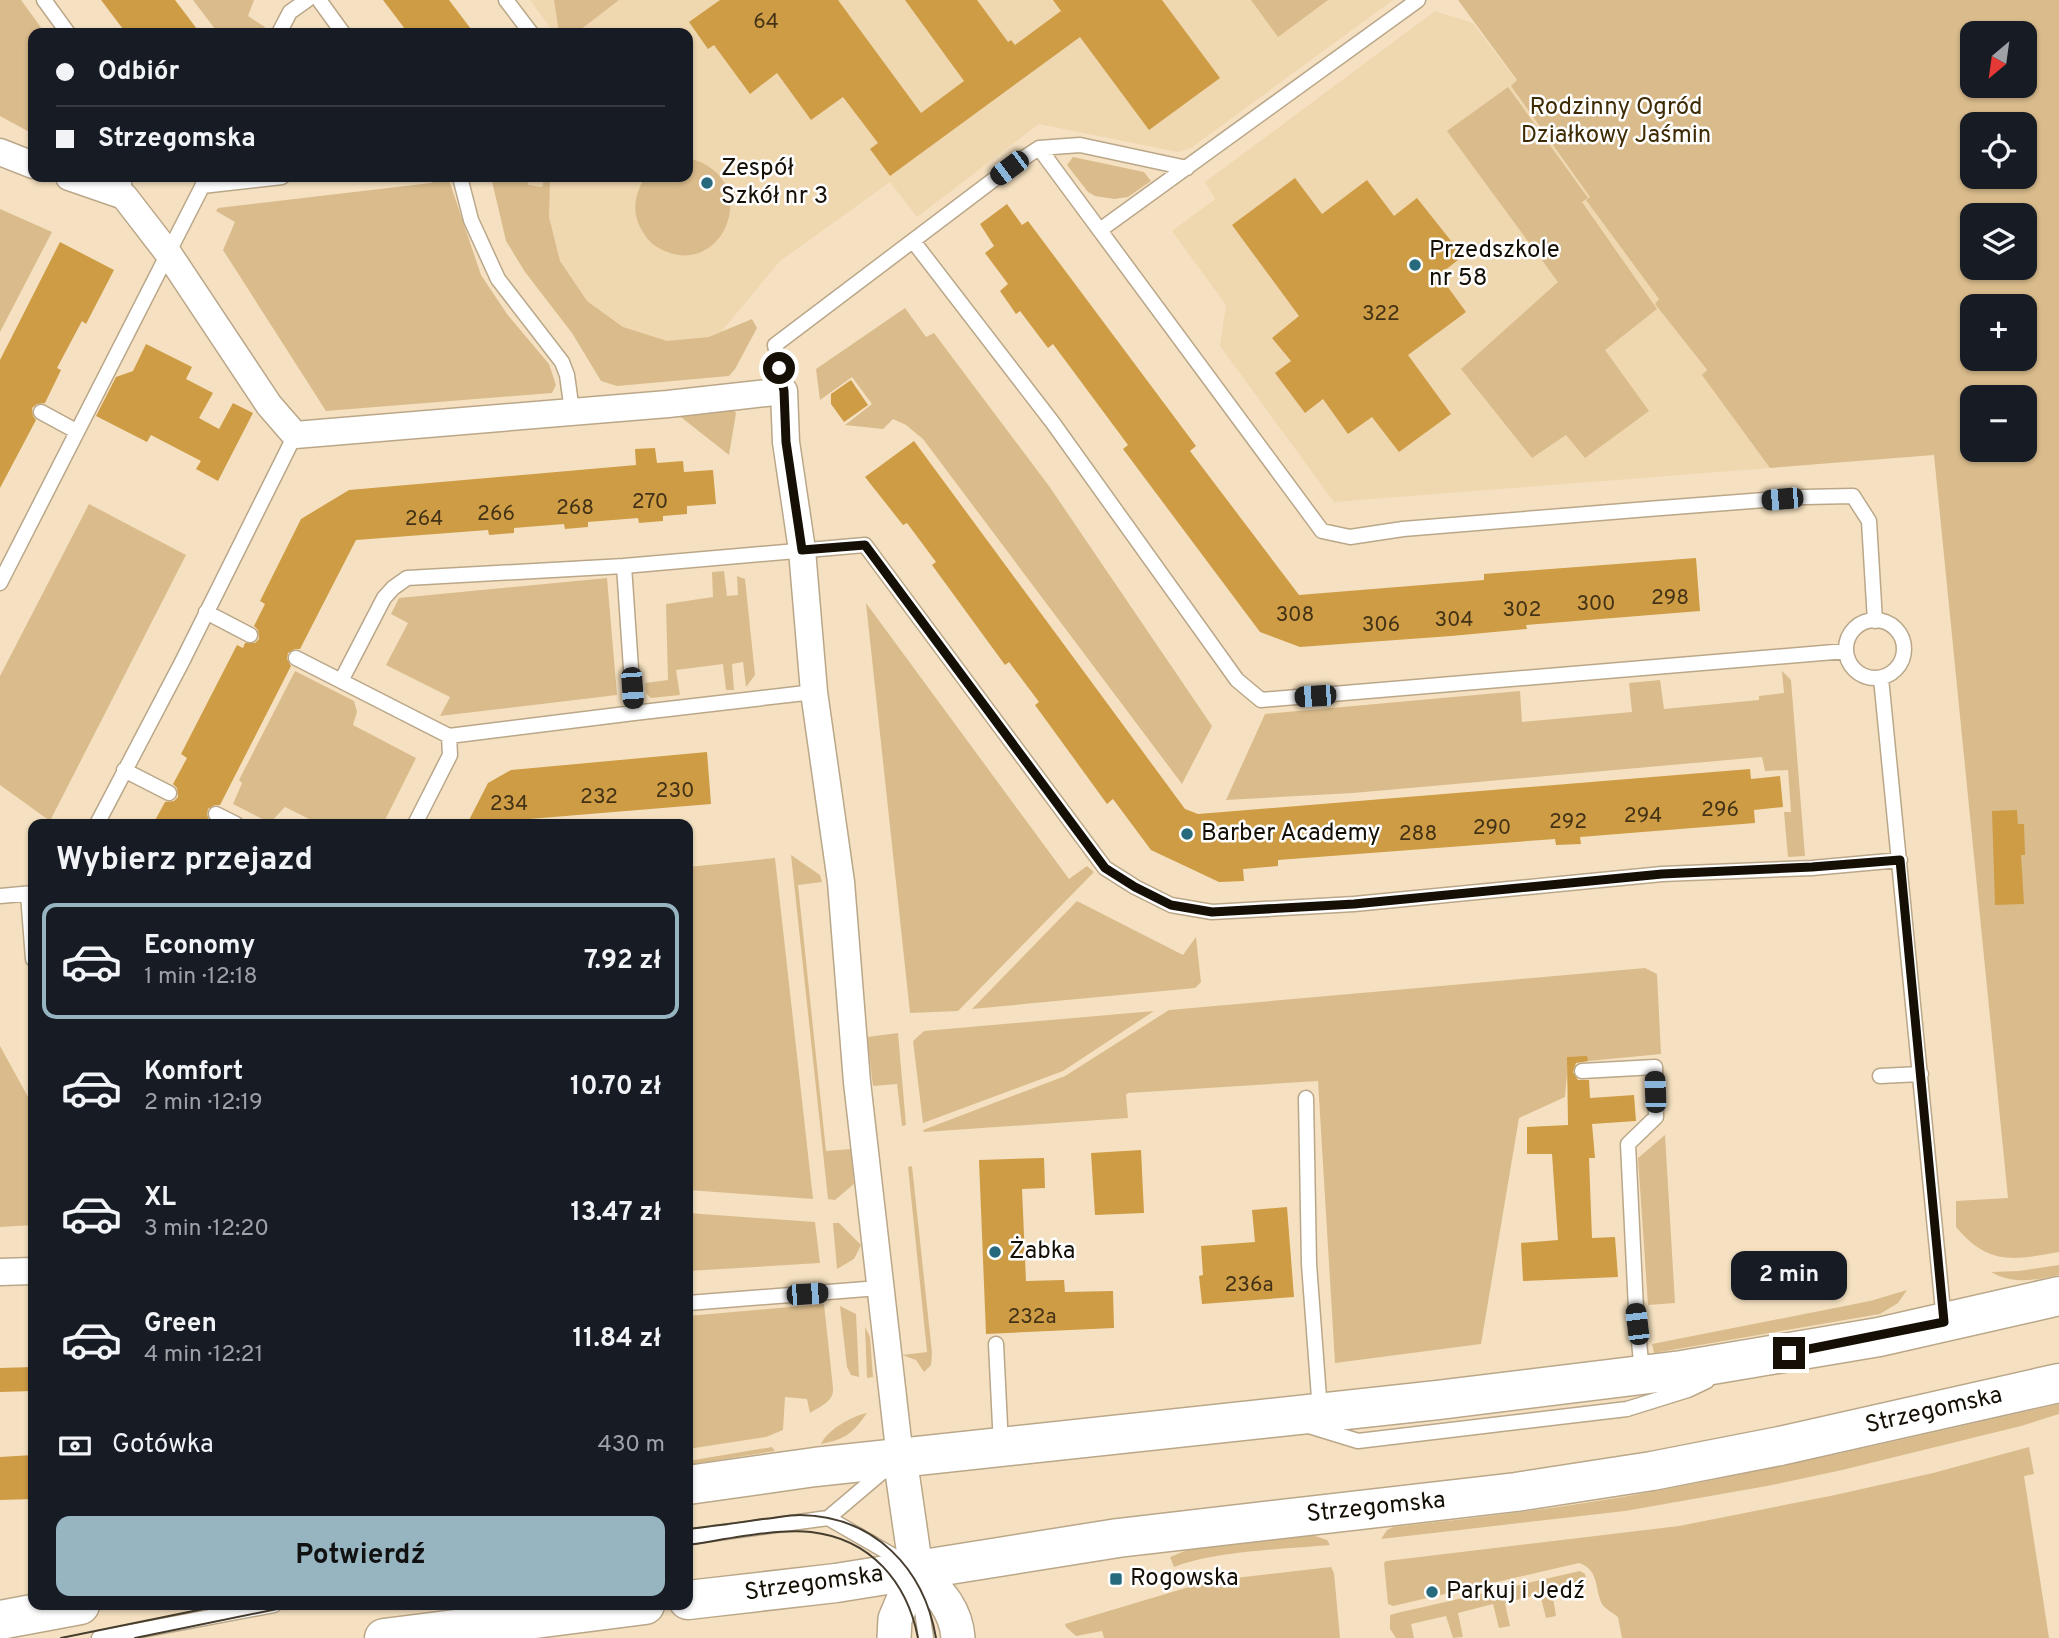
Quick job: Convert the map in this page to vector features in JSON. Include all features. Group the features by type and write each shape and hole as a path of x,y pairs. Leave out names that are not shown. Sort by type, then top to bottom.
{"main road":[{"path":"693,1484 1752,1359 1815,1349 2059,1296"},
{"name":"Strzegomska","path":"693,1599 824,1585 1118,1538 1516,1492 1638,1473 1780,1446 2059,1383"},
{"path":"0,1620 53,1610"},
{"path":"384,1638 605,1610"}],"street":[{"path":"0,140 0,151 28,162"},
{"path":"100,182 124,186 269,405 295,435 784,391 786,442 802,550 814,692 841,881 857,1082 880,1288 916,1569 895,1619 894,1638"},
{"path":"0,1272 28,1271"},
{"path":"916,1569 947,1602 957,1627 958,1638"}],"lane":[{"path":"44,0 64,28"},
{"path":"282,28 290,12 307,0"},
{"path":"319,0 339,28"},
{"path":"506,0 527,28"},
{"path":"1100,230 1418,0"},
{"path":"784,391 775,345 1039,148 1080,145 1187,168"},
{"path":"1039,148 1322,531 1350,537 1403,529 1634,510 1804,497 1853,496 1869,522 1875,621"},
{"path":"0,583 205,182"},
{"path":"461,182 471,220 498,279 562,362 567,375 572,411"},
{"path":"913,241 1053,423 1237,680 1261,701 1846,651"},
{"path":"41,412 76,430"},
{"path":"100,819 295,435"},
{"path":"341,681 384,598 407,578 624,566 865,545 1105,868 1171,905 1212,912 1354,904 1662,874 1900,860"},
{"path":"624,566 634,713"},
{"path":"206,612 250,635"},
{"path":"1875,621 1891,625 1899,632 1903,643 1900,665 1881,678 1859,674 1851,666 1846,651 1850,634 1858,626 1875,621"},
{"path":"296,658 449,736 814,692"},
{"path":"1881,678 1944,1322"},
{"path":"418,819 450,755 449,736"},
{"path":"124,770 169,793"},
{"path":"216,814 226,819"},
{"path":"0,896 28,894"},
{"path":"1582,1071 1655,1067 1656,1117 1628,1144 1636,1309 1643,1374"},
{"path":"1880,1076 1921,1074"},
{"path":"1306,1098 1309,1264 1320,1412"},
{"path":"693,1303 880,1288"},
{"path":"996,1344 1001,1447"},
{"path":"1279,1416 1358,1441 1627,1409 1688,1390 1752,1359"},
{"path":"693,1536 828,1518 900,1458"},
{"path":"828,1518 916,1569 926,1638"},
{"path":"99,1638 247,1610"}],"shaded area":[{"name":"Zespół Szkół nr 3","path":"530,0 1393,0 1191,148 1178,152 1039,124 917,217 890,182 780,261 692,367 559,294 527,182 693,182 693,28 550,28"},
{"name":"Przedszkole nr 58","path":"1435,11 1473,23 1517,81 1511,86 1591,198 1587,200 1659,299 1655,304 1707,371 1703,375 1770,468 1334,502 1220,346 1226,305 1172,231 1215,199 1205,182"}],"green space":[{"path":"0,0 21,0 41,28 28,28 28,131 0,116"},
{"path":"193,0 254,0 248,16 265,27 264,28 214,28"},
{"path":"554,0 619,0 583,28 558,28"},
{"path":"1251,0 1328,0 1278,37"},
{"name":"Rodzinny Ogród Działkowy Jaśmin","path":"1458,0 2059,0 2059,1252 2028,1257 2003,1257 1980,1248 1956,1227 1956,1201 2008,1198 1934,455 1770,468 1702,375 1707,370 1655,304 1659,299 1586,200 1590,197 1511,86 1517,80"},
{"path":"1508,87 1588,198 1582,202 1657,309 1605,350 1649,411 1585,458 1566,435 1532,458 1461,369 1558,282 1447,131"},
{"path":"1073,157 1144,172 1151,181 1128,197 1114,199 1095,196 1088,192 1067,165"},
{"path":"693,160 711,168 725,184 730,202 728,220 720,237 706,250 688,255 667,252 650,242 639,225 635,211 638,191 642,182 693,182"},
{"path":"492,182 528,182 528,185 542,187 544,182 550,182 549,217 560,261 587,301 623,327 667,341 709,337 752,319 757,328 729,376 617,386 601,381 572,333 525,272 506,241"},
{"path":"450,183 481,275 507,314 549,364 556,385 552,393 326,411 223,250 235,222 216,211 218,208"},
{"path":"0,209 52,232 0,332"},
{"path":"905,308 926,337 934,333 1049,486 1212,726 1182,784 923,439 906,425 893,419 883,429 845,425 872,404 852,377 820,400 816,369"},
{"path":"732,408 736,413 729,455 677,414"},
{"path":"89,504 186,555 51,819 47,819 0,785 0,676"},
{"path":"724,571 727,596 738,595 737,576 745,579 755,675 746,687 743,662 732,664 734,690 726,690 723,664 676,670 680,695 651,698 646,693 645,683 668,680 666,604 713,597 712,572"},
{"path":"607,578 617,695 440,716 450,697 386,665 408,623 391,614 399,598"},
{"path":"866,603 1069,879 1087,866 1094,872 958,1011 910,1013"},
{"path":"295,671 354,701 357,712 353,725 416,758 386,819 309,819 285,807 274,819 262,819 233,804 242,783 239,780"},
{"path":"1782,671 1791,680 1805,856 1788,857 1784,812 1791,812 1788,770 1765,771 1762,757 1353,793 1226,800 1265,714 1520,691 1522,722 1632,712 1629,683 1660,680 1664,709 1759,700 1759,696 1784,693"},
{"path":"791,855 820,875 822,882 798,885 826,1151 851,1149 854,1184 835,1200 828,1199"},
{"path":"775,858 813,1199 693,1190 693,866"},
{"path":"1077,901 1183,955 1196,937 1201,982 1195,988 972,1009"},
{"path":"1645,968 1657,974 1661,1054 1568,1063 1565,1097 1519,1118 1481,1344 1335,1363 1318,1081 1128,1093 1128,1118 923,1130 1065,1076 1169,1010"},
{"path":"1154,1011 1063,1071 923,1123 913,1041 924,1031"},
{"path":"898,1033 906,1125 902,1126 897,1084 873,1086 867,1037"},
{"path":"0,1046 28,1097 28,1225 0,1227"},
{"path":"1665,1135 1675,1303 1648,1305 1638,1158"},
{"path":"912,1166 932,1353 931,1365 924,1372 916,1360 902,1355 927,1352 908,1167"},
{"path":"693,1213 815,1222 820,1263 693,1271"},
{"path":"833,1223 839,1223 861,1245 854,1259 837,1269"},
{"path":"2059,1265 2059,1275 2033,1280 2008,1279 1991,1272 2019,1271"},
{"path":"1907,1290 1898,1303 1880,1314 1654,1353 1652,1344 1870,1301"},
{"path":"824,1304 833,1388 831,1397 810,1413 807,1399 785,1397 783,1430 766,1437 693,1448 693,1316"},
{"path":"840,1306 856,1314 859,1377 851,1375 847,1367"},
{"path":"865,1327 870,1337 873,1377 867,1378"},
{"path":"2059,1404 2059,1414 2021,1426 1767,1486 1625,1511 1381,1539 1387,1530 1393,1527 1561,1507 1661,1490 1810,1460"},
{"path":"867,1413 848,1434 821,1444 841,1424"},
{"path":"772,1447 775,1451 693,1464 693,1460"},
{"path":"2029,1447 2034,1474 2024,1476 2049,1638 1622,1638 1618,1617 1602,1604 1590,1569 1579,1563 1393,1606 1388,1604 1386,1561 1679,1526 1933,1473"},
{"path":"1312,1535 1327,1540 1330,1545 1229,1554 1174,1567 1170,1557 1192,1548"},
{"path":"1331,1567 1334,1573 1340,1638 1104,1638 1102,1631 1076,1636 1065,1624 1209,1581"},
{"path":"1580,1571 1585,1574 1587,1582 1552,1591 1556,1616 1546,1618 1540,1594 1505,1603 1510,1626 1499,1628 1493,1604 1458,1613 1463,1637 1453,1638 1446,1616 1411,1624 1414,1638 1396,1638 1390,1629 1390,1615"}],"building":[{"path":"101,0 175,0 196,28 122,28"},
{"path":"383,0 449,0 470,28 404,28"},
{"path":"720,0 838,0 921,113 964,81 905,0 977,0 1008,42 1011,40 1015,45 1061,11 1053,0 1162,0 1220,78 1149,130 1080,37 890,176 870,149 878,143 843,97 811,120 777,73 750,94 714,45 708,49 689,22"},
{"path":"1295,178 1322,214 1367,180 1394,216 1417,198 1463,256 1439,275 1466,312 1408,355 1451,414 1399,452 1372,417 1348,434 1323,399 1305,413 1275,373 1291,361 1272,338 1299,316 1232,225"},
{"path":"1007,204 1022,225 1028,221 1196,446 1190,451 1299,595 1484,580 1484,574 1696,558 1700,611 1526,625 1527,629 1451,636 1300,647 1260,632 1123,449 1128,445 1053,344 1048,348 1020,311 1016,314 1000,291 1008,284 985,253 994,246 980,224"},
{"path":"60,242 114,270 86,324 82,321 57,368 61,370 45,403 32,408 36,420 0,488 0,360"},
{"path":"146,344 192,367 186,379 213,393 199,418 219,429 233,403 253,413 218,481 196,469 201,461 151,435 147,442 96,416 116,377 133,371"},
{"path":"851,380 868,405 844,422 831,404 831,394"},
{"path":"914,441 1185,809 1198,814 1750,769 1751,779 1780,776 1783,807 1754,810 1755,823 1580,837 1581,844 1556,845 1555,839 1278,860 1278,866 1243,869 1244,881 1219,882 1151,850 1113,799 1107,804 1035,705 1039,702 1009,662 1005,665 932,565 936,562 907,523 903,525 865,477"},
{"path":"655,448 657,463 683,461 684,472 713,470 716,504 687,506 687,514 663,516 663,521 639,523 638,518 588,522 588,527 565,529 564,524 514,528 514,533 489,535 488,530 356,540 300,649 288,653 287,659 291,666 220,805 208,809 209,819 156,819 165,802 174,801 178,797 177,788 173,784 187,758 181,754 237,645 243,648 245,643 255,643 259,639 258,630 254,626 265,604 260,601 301,519 349,490 636,465 635,449"},
{"path":"707,752 711,804 528,819 470,819 488,783 511,770"},
{"path":"2017,810 2018,824 2024,824 2025,855 2021,855 2024,904 1995,905 1992,811"},
{"path":"1587,1056 1588,1061 1576,1063 1573,1072 1578,1080 1589,1080 1590,1098 1634,1095 1636,1121 1592,1124 1595,1158 1589,1158 1592,1238 1615,1237 1618,1277 1523,1281 1521,1243 1558,1240 1552,1154 1527,1154 1527,1127 1568,1125 1567,1057"},
{"path":"1141,1150 1144,1213 1095,1215 1091,1153"},
{"path":"1044,1158 1045,1188 1022,1189 1026,1281 1064,1280 1065,1292 1113,1291 1114,1328 986,1334 979,1160"},
{"path":"1287,1207 1294,1297 1202,1304 1199,1276 1203,1275 1201,1246 1255,1242 1252,1210"},
{"path":"28,1367 28,1391 0,1392 0,1368"},
{"path":"28,1455 28,1499 0,1500 0,1457"}],"tram line":[{"path":"693,1528 800,1515 827,1518 851,1525 872,1536 891,1551 907,1569 920,1589 936,1638"},
{"path":"693,1544 797,1531 832,1536 868,1554 883,1567 905,1599 918,1638"},
{"path":"61,1638 198,1610"},
{"path":"135,1638 272,1610"}],"place":[{"name":"Zespół Szkół nr 3","path":"707,183"},
{"name":"Przedszkole nr 58","path":"1415,265"},
{"name":"Barber Academy","path":"1187,834"},
{"name":"Żabka","path":"995,1252"},
{"name":"Rogowska","path":"1116,1579"},
{"name":"Parkuj i Jedź","path":"1432,1592"}],"route":[{"path":"779,368 784,391 786,442 802,550 865,545 1105,868 1171,905 1212,912 1354,904 1662,874 1900,860 1944,1322 1789,1353"}]}
